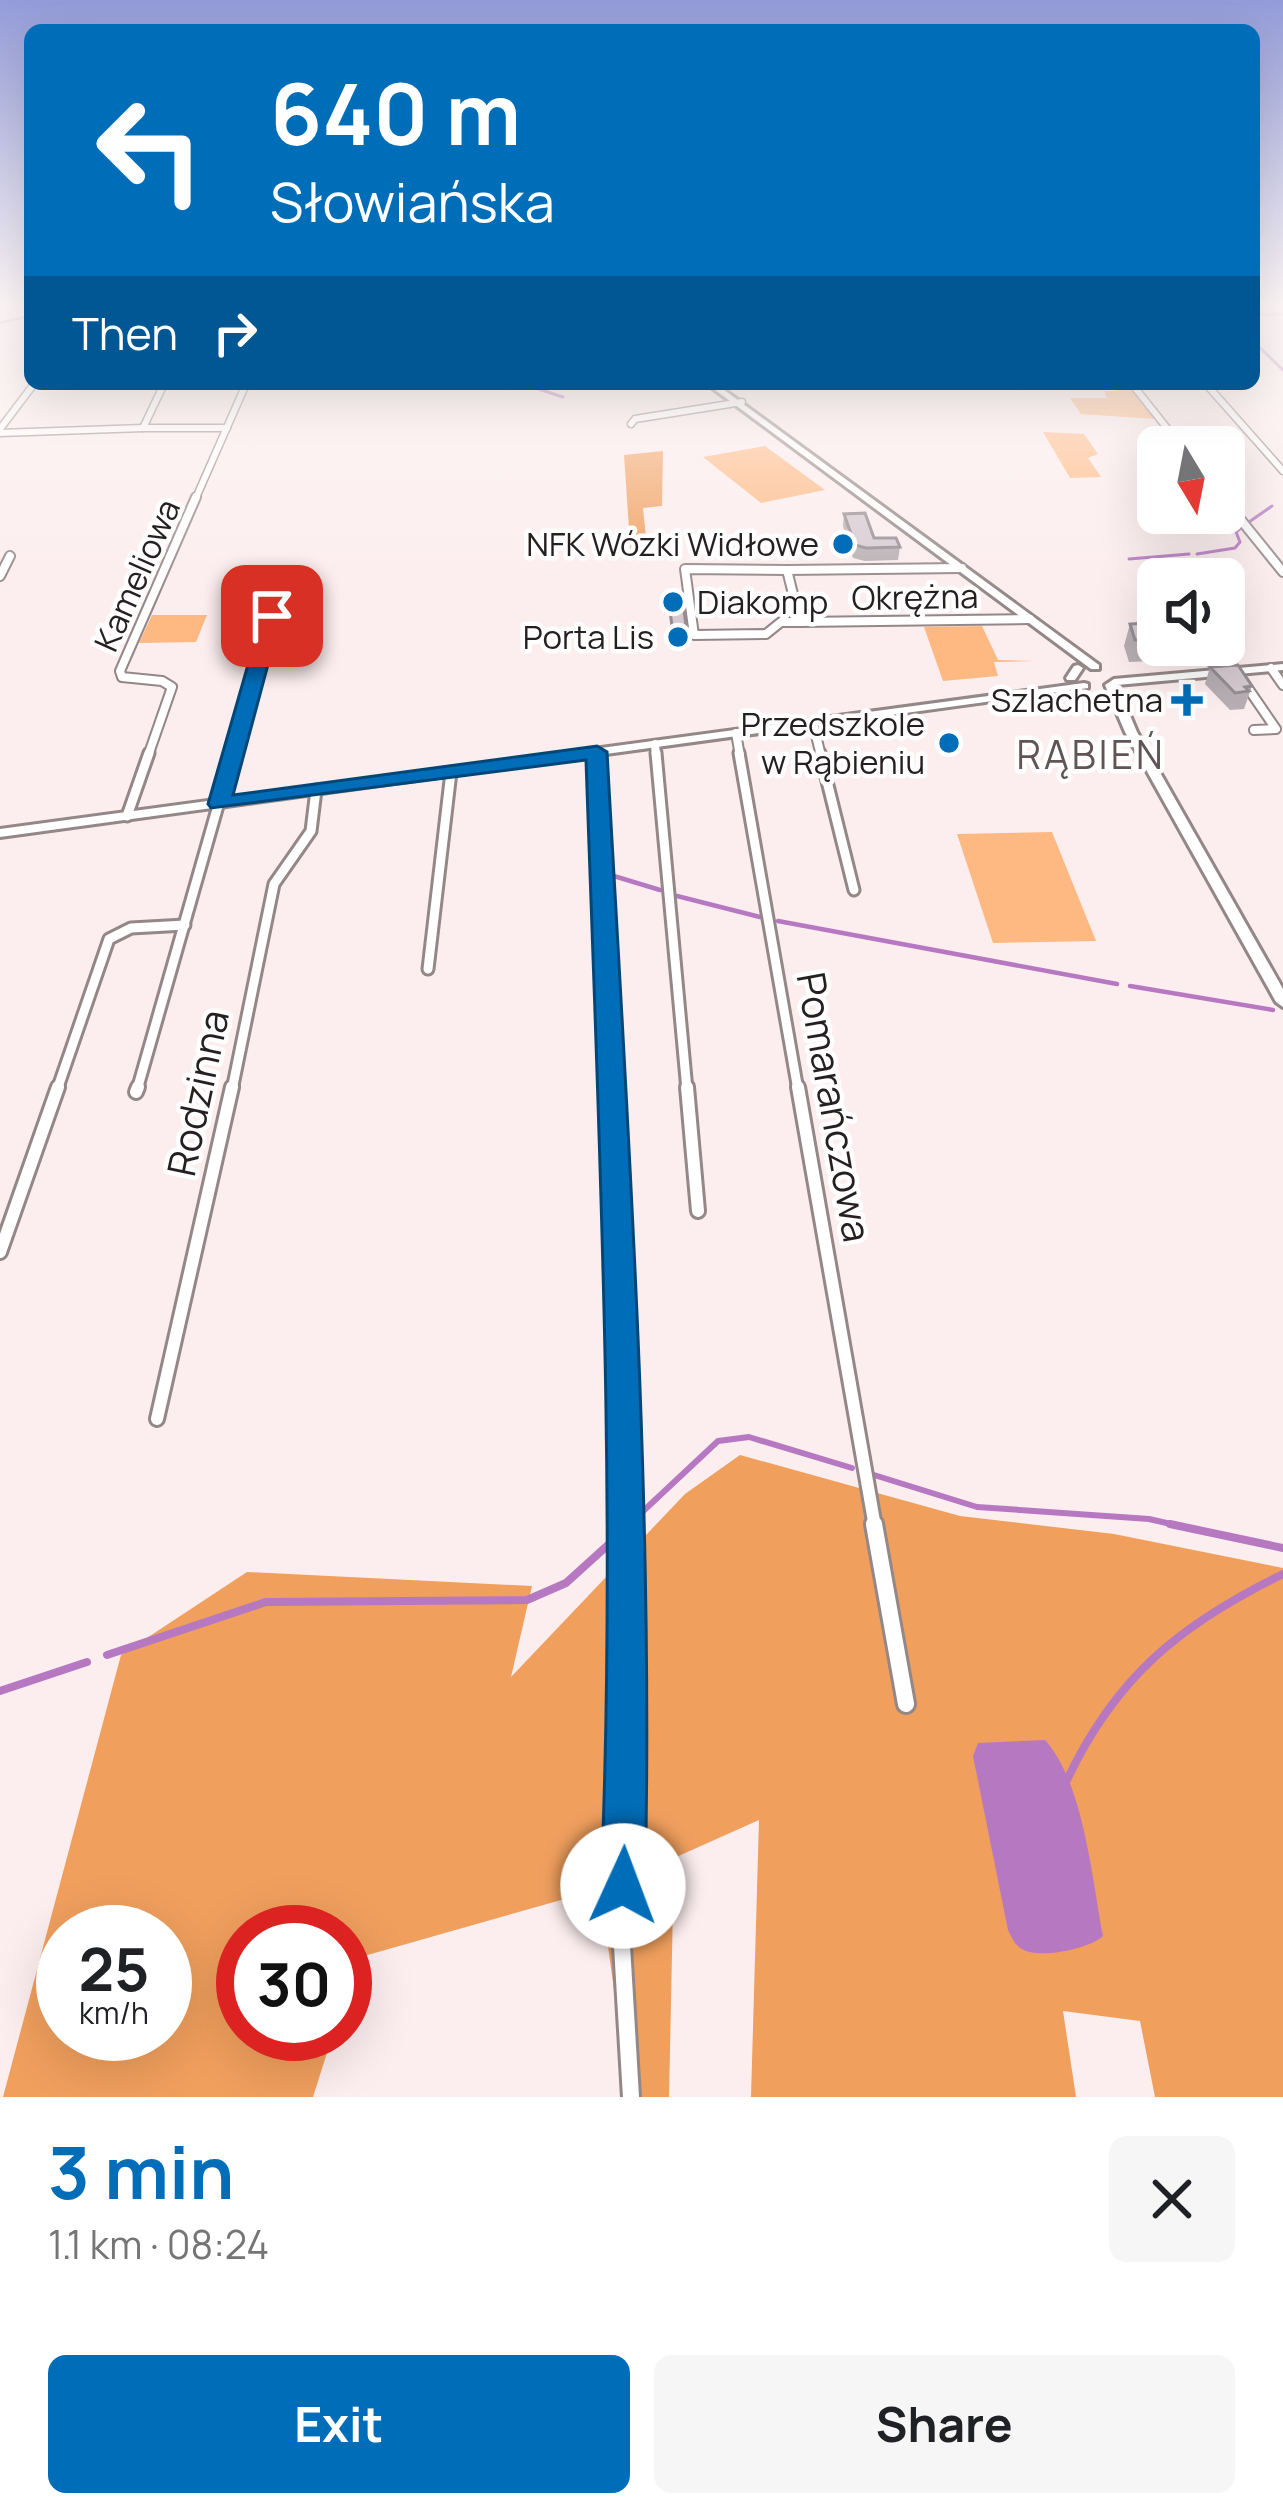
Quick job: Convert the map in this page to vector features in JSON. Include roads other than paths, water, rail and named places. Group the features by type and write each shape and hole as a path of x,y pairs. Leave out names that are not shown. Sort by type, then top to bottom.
{"main road":[{"path":"739,402 1112,680 1131,732 1283,1002"},
{"path":"1030,619 1131,732"},
{"path":"968,702 1095,667"},
{"path":"0,833 1088,687 1112,680 1277,667"}],"street":[{"path":"0,431 21,402"},
{"path":"143,428 155,402"},
{"name":"Kameliowa","path":"127,816 172,687 163,681 122,677 120,671 238,402"},
{"path":"631,424 635,419 739,402"},
{"path":"1146,402 1165,426"},
{"path":"1222,402 1283,471"},
{"path":"0,431 227,428"},
{"path":"1245,525 1283,572"},
{"path":"0,576 10,556"},
{"name":"Okrężna","path":"962,568 685,569 694,635 766,634 781,622 1030,619"},
{"name":"Okrężna","path":"788,570 800,622"},
{"path":"136,1092 285,571"},
{"path":"1277,667 1283,685"},
{"path":"1236,671 1276,729 1254,730"},
{"path":"813,722 854,890"},
{"name":"Pomarańczowa","path":"736,733 906,1704"},
{"path":"655,744 698,1211"},
{"path":"597,752 628,1465 628,1717 621,1929 632,2097"},
{"path":"428,969 451,772"},
{"name":"Rodzinna","path":"157,1418 184,1285 217,1162 274,884 311,831 316,790"},
{"path":"0,1252 110,939 131,928 184,925"}],"waterway":[{"path":"1249,522 1272,506"},
{"path":"1197,554 1235,548 1240,542 1237,534"},
{"path":"1129,559 1189,554"},
{"path":"604,873 660,890"},
{"path":"677,896 760,917"},
{"path":"778,921 1117,984"},
{"path":"1130,986 1273,1010"},
{"path":"639,1515 718,1441 749,1437 852,1468"},
{"path":"874,1475 977,1507 1149,1519 1182,1527"},
{"path":"1170,1524 1182,1527"},
{"path":"1182,1527 1283,1548"},
{"path":"107,1655 266,1602 527,1600 566,1583 619,1535"},
{"path":"1067,1780 1107,1711 1155,1657 1213,1613 1283,1574"},
{"path":"0,1691 87,1662"}],"place":[{"name":"NFK Wózki Widłowe","path":"843,544"},
{"name":"Diakomp","path":"673,602"},
{"name":"Porta Lis","path":"678,637"},
{"name":"Szlachetna","path":"1187,700"},
{"name":"Przedszkole w Rąbieniu","path":"949,743"}],"district":[{"name":"RĄBIEŃ","path":"1091,755"}]}
